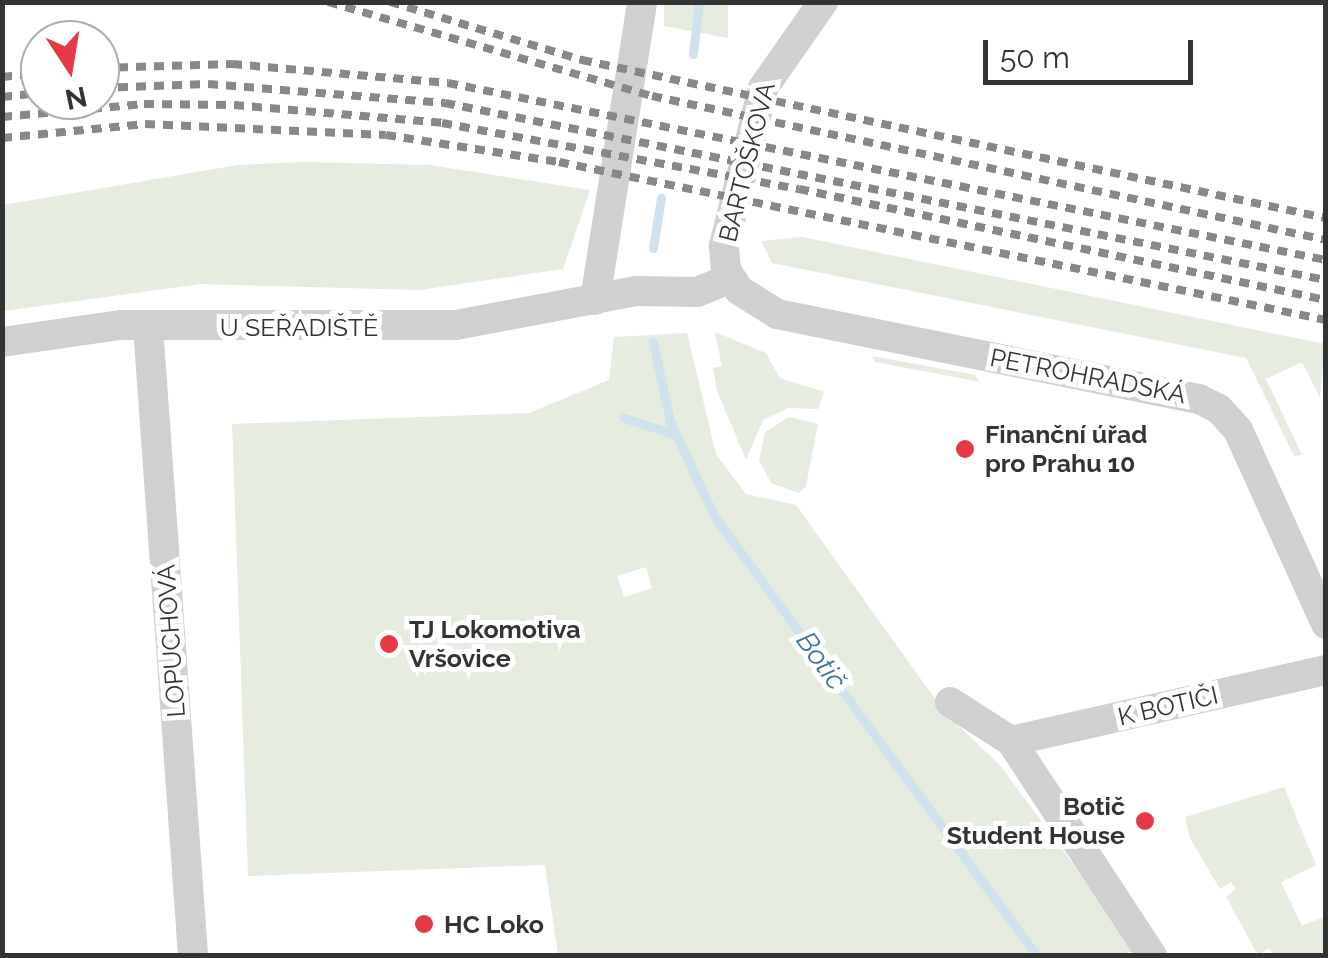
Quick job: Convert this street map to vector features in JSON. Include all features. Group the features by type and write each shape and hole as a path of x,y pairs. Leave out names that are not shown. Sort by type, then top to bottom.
{"street":[{"path":"595,300 642,2"},
{"name":"BARTOŠKOVA","path":"730,279 724,246 763,88 824,2"},
{"name":"U SEŘADIŠTĚ","path":"2,342 148,326 456,325 636,291 697,292 730,279"},
{"name":"PETROHRADSKÁ","path":"730,279 748,300 778,314 1199,398 1219,408 1238,430 1326,624"},
{"name":"LOPUCHOVÁ","path":"148,326 193,956"},
{"name":"K BOTIČI","path":"1011,741 1326,670"},
{"path":"950,702 1011,741 1152,956"}],"shaded area":[{"path":"664,3 728,3 728,38 664,26"},
{"path":"238,165 429,165 590,190 563,269 419,290 201,284 3,311 3,205"},
{"path":"802,237 1325,344 1320,398 1302,362 1266,379 1302,455 1294,456 1246,358 772,263 761,241"},
{"path":"715,332 766,353 780,378 824,392 818,409 788,408 763,420 746,460 717,391 713,368 722,366"},
{"path":"687,333 716,454 746,494 796,505 946,714 999,764 1137,950 1115,956 558,955 545,865 248,876 232,424 529,413 609,380 614,337","holes":["646,567 652,588 624,597 617,576"]},
{"path":"872,356 975,375 980,382 875,362"},
{"path":"789,417 818,424 806,486 799,493 771,483 759,460 765,432"},
{"path":"1284,787 1316,865 1281,882 1302,926 1325,916 1325,955 1273,955 1269,948 1258,955 1226,897 1236,889 1231,882 1220,889 1190,838 1185,817"}],"waterway":[{"name":"Botič","path":"693,54 699,2"},
{"name":"Botič","path":"653,248 661,198"},
{"name":"Botič","path":"653,342 670,421 714,516 1037,956"},
{"path":"624,418 676,435"}],"railway":[{"path":"328,2 652,96 1326,240"},
{"path":"390,2 582,60 1326,218"},
{"path":"120,67 232,64 448,83 1326,260"},
{"path":"2,77 20,75"},
{"path":"120,87 208,84 445,103 1326,280"},
{"path":"2,97 20,95"},
{"path":"2,117 144,104 234,105 442,123 799,189 1326,300"},
{"path":"2,138 145,124 386,135 559,162 1326,320"}],"place":[{"name":"Finanční úřad pro Prahu 10","path":"965,449"},
{"name":"TJ Lokomotiva Vršovice","path":"389,644"},
{"name":"Botič Student House","path":"1145,821"},
{"name":"HC Loko","path":"424,924"}]}
